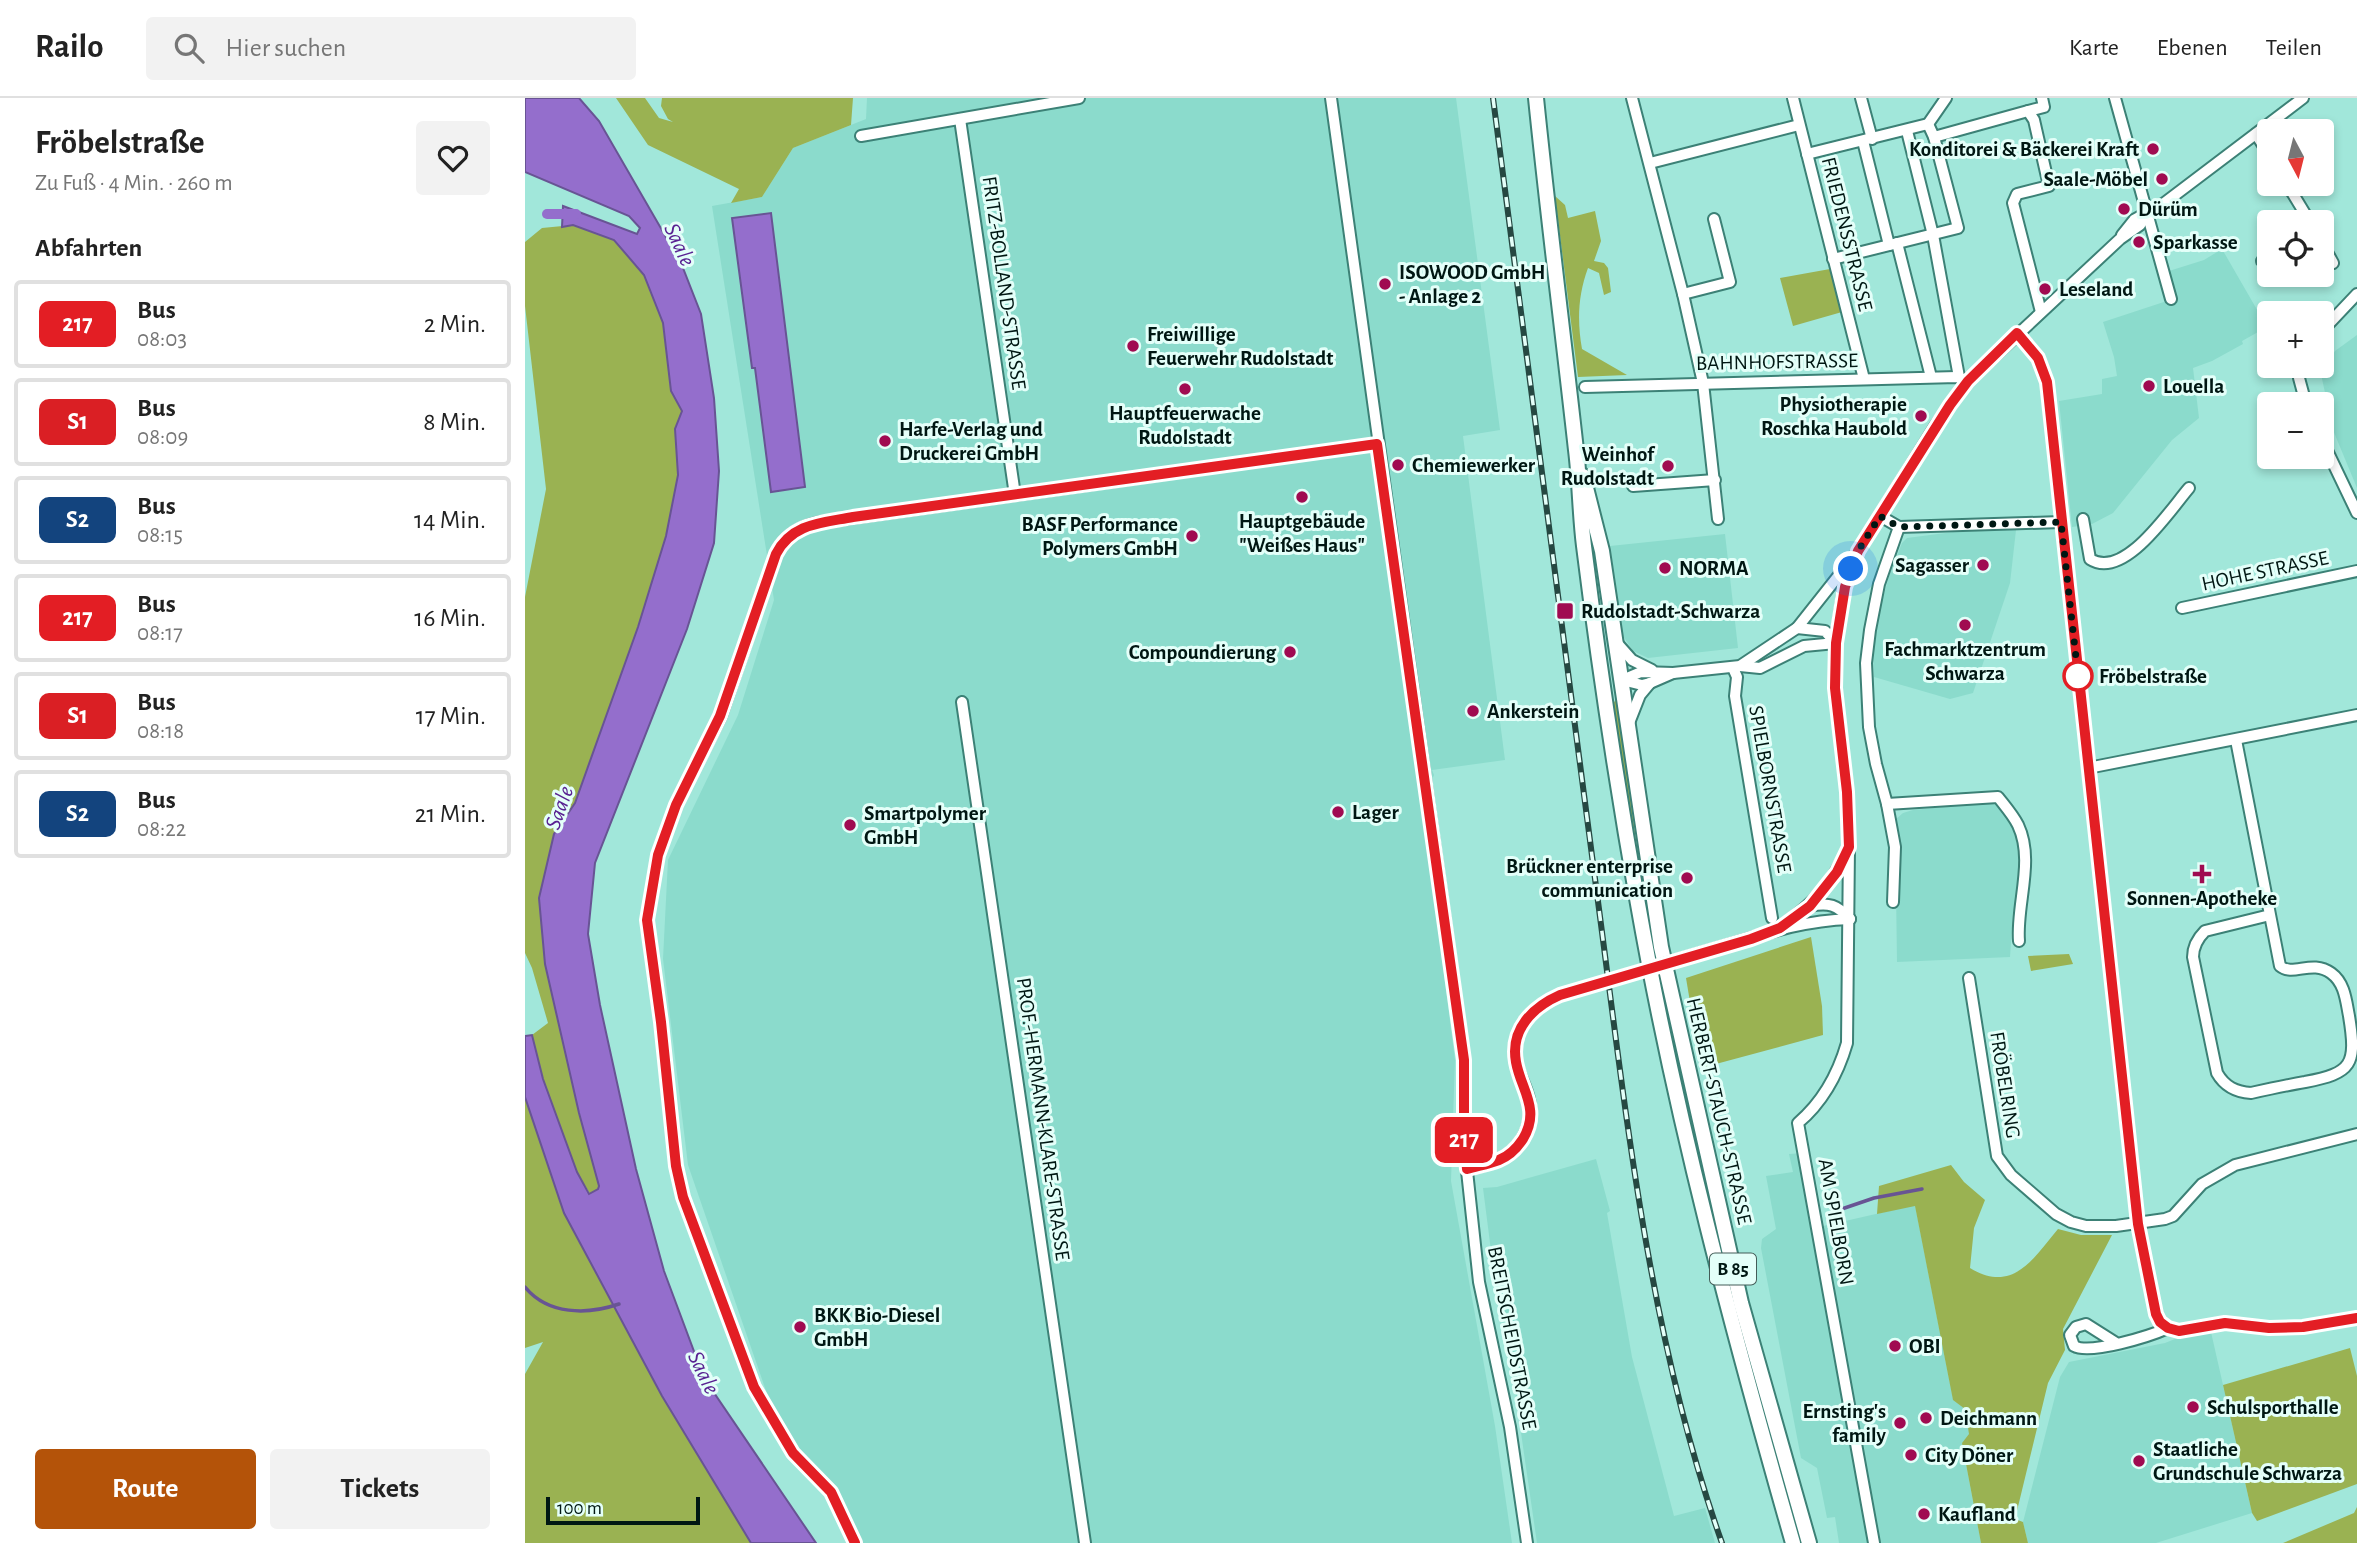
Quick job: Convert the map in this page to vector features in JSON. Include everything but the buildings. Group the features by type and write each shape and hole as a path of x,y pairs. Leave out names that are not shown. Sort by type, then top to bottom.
{"main road":[{"name":"B 85","path":"1536,98 1577,454 1584,547 1603,683"},
{"name":"B 85","path":"1577,454 1602,551 1622,680"},
{"path":"1603,683 1622,680"},
{"name":"HERBERT-STAUCH-STRASSE","path":"1622,680 1655,914 1694,1099 1741,1303 1809,1543"},
{"name":"HERBERT-STAUCH-STRASSE","path":"1603,683 1638,906 1679,1103 1728,1308 1793,1543"}],"street":[{"path":"861,136 1078,98"},
{"name":"BREITSCHEIDSTRASSE","path":"1331,98 1464,1060 1464,1134 1479,1282 1510,1427 1527,1543"},
{"path":"1632,98 1683,294 1703,383 1718,519"},
{"name":"FRIEDENSSTRASSE","path":"1793,98 1864,379"},
{"path":"1861,98 1867,140 1893,244 1931,377"},
{"path":"1807,154 1928,124 1946,98"},
{"path":"1934,136 2044,107 2042,98"},
{"path":"2115,98 2171,299"},
{"path":"1736,667 1797,628 1858,551 1963,379 2120,239 2140,225 2146,215 2303,98"},
{"path":"2028,111 2034,120 2049,186 2017,194 2013,203 2041,312"},
{"name":"FRITZ-BOLLAND-STRASSE","path":"960,119 1015,495"},
{"path":"1833,259 1958,229 1934,136 1928,124"},
{"path":"1650,163 1799,125"},
{"path":"1907,131 1933,234 1963,379"},
{"path":"1683,294 1730,282 1714,219"},
{"path":"2334,318 2357,293"},
{"path":"2017,333 2038,358 2045,372 2138,1224 2156,1314 2160,1322 2168,1328 2179,1331 2237,1323 2269,1328 2295,1327 2357,1318"},
{"name":"BAHNHOFSTRASSE","path":"1585,387 1931,377 1963,379"},
{"path":"855,1543 831,1492 793,1453 754,1387 683,1197 676,1166 647,920 658,855 676,805 720,716 776,554 790,535 802,527 816,523 1377,444"},
{"path":"2334,465 2357,513"},
{"path":"1633,486 1715,480"},
{"path":"2083,519 2090,559 2097,563 2110,562 2134,552 2189,488"},
{"path":"1880,516 1899,527 2061,522"},
{"path":"1893,902 1895,848 1869,727 1866,663 1879,584 1899,527"},
{"path":"1850,919 1847,792 1835,688 1836,643 1845,587 1858,551"},
{"name":"HOHE STRASSE","path":"2182,608 2357,571"},
{"path":"1797,628 1825,631 1836,643"},
{"path":"1616,642 1632,660 1654,671"},
{"path":"1622,680 1654,671 1673,673 1736,667 1760,668 1804,646 1836,643"},
{"name":"SPIELBORNSTRASSE","path":"1736,667 1735,696 1772,918"},
{"path":"1622,680 1636,685 1650,683 1673,673"},
{"path":"1628,725 1640,695 1650,683"},
{"name":"PROF.-HERMANN-KLARE-STRASSE","path":"962,702 1085,1543"},
{"path":"2088,768 2357,715"},
{"path":"2236,740 2280,966 2288,970 2317,966 2329,971 2340,981 2354,1036 2354,1050 2350,1062 2339,1074 2251,1093 2243,1092 2228,1087 2217,1073 2193,950 2205,931 2270,915"},
{"path":"1887,804 1999,797 2018,825 2023,839 2024,880 2018,922 2019,942"},
{"path":"1780,928 1810,906 1837,872 1849,847"},
{"path":"1810,906 1825,902 1834,905 1850,919"},
{"path":"1467,1169 1501,1160 1517,1148 1528,1131 1531,1114 1529,1096 1516,1064 1516,1041 1521,1027 1541,1003 1780,928 1820,920 1850,919"},
{"name":"AM SPIELBORN","path":"1850,919 1847,1043 1840,1067 1824,1095 1798,1123 1874,1543"},
{"name":"FRÖBELRING","path":"1969,978 1993,1140 2003,1167 2056,1214 2071,1222 2086,1226 2138,1224 2173,1216 2202,1184 2235,1165 2357,1134"},
{"path":"2116,1343 2168,1328"}],"shaded area":[{"path":"525,98 579,98 599,121 681,263 701,314 714,398 719,471 714,543 687,629 595,863 588,934 600,1005 636,1169 664,1271 704,1378 816,1543 751,1543 662,1396 564,1213 525,1097 525,1036 532,1035 543,1079 577,1172 589,1194 598,1189 545,964 539,898 554,834 575,803 638,627 666,536 678,475 675,429 682,411 671,391 663,323 644,275 614,240 573,225 562,227 563,206 637,234 640,228 629,216 525,172"},
{"path":"867,98 1456,98 1500,430 1463,436 1505,760 1432,770 1434,775 1422,803 1455,1060 1451,1181 1495,1426 1512,1543 863,1543 831,1482 791,1441 777,1417 688,1165 663,959 668,860 738,715 774,600 712,206 762,197 793,148 866,119"},
{"path":"771,213 805,487 771,492 732,218"},
{"name":"Louella","path":"2222,249 2257,310 2257,333 2242,341 2243,344 2193,368 2199,418 2172,440 2113,513 2092,524 2072,527 2059,401 2102,394 2102,379 2117,376 2103,322 2176,298 2169,271 2204,260"},
{"path":"2357,335 2357,488 2334,432 2334,392 2325,392 2322,378 2334,378 2335,351"},
{"path":"2016,530 2010,583 1973,693 1950,699 1874,677 1876,622 1902,543 1907,538 1961,531"},
{"path":"1725,534 1738,648 1648,658 1633,651 1623,636 1610,546"},
{"path":"1998,804 2004,808 2019,838 2021,881 2013,912 2010,957 1897,962 1895,820 1903,813 1913,810"},
{"path":"1804,1153 1819,1227 1915,1205 1953,1399 1965,1409 1970,1434 1962,1443 1981,1543 1839,1543 1835,1517 1827,1518 1817,1468 1801,1458 1761,1248 1762,1239 1776,1229 1766,1176 1793,1172 1789,1154"},
{"path":"1596,1159 1610,1211 1607,1213 1632,1357 1674,1516 1705,1508 1715,1543 1537,1543 1509,1350 1497,1298 1483,1188 1497,1187"},
{"name":"Staatliche Grundschule Schwarza","path":"2211,1332 2252,1513 2156,1543 2028,1543 2023,1522 2060,1377 2069,1362"}],"green space":[{"path":"616,98 645,98 659,118 673,122 668,119 661,106 662,98 853,98 851,125 793,148 762,197 731,203 739,189 648,145"},
{"path":"1555,196 1565,205 1568,218 1595,211 1601,241 1594,261 1604,263 1608,268 1611,292 1604,295 1599,273 1588,268 1579,308 1582,349 1627,375 1578,377"},
{"path":"573,225 614,240 644,275 663,323 671,391 682,411 675,429 678,475 666,536 638,627 575,803 554,834 545,964 579,1113 599,1186 590,1194 577,1172 543,1079 532,1035 548,1023 525,953 525,597 546,489 525,306 525,242 542,228"},
{"path":"1830,269 1842,312 1793,326 1780,278"},
{"path":"1618,696 1636,842 1656,959 1613,710"},
{"path":"1811,937 1822,1006 1823,1035 1701,1068 1686,978"},
{"path":"2069,954 2073,964 2031,971 2028,956"},
{"path":"525,1097 564,1213 662,1396 751,1543 525,1543 525,1374 543,1342 525,1348"},
{"path":"1951,1165 1964,1182 1985,1200 1974,1228 1970,1268 1985,1275 1998,1277 2021,1270 2058,1229 2081,1235 2112,1235 2063,1329 2065,1350 2048,1383 2015,1519 2023,1522 2028,1543 1981,1543 1962,1443 1969,1434 1965,1409 1953,1400 1915,1206 1877,1214 1879,1186"},
{"path":"2350,1348 2357,1376 2357,1484 2257,1521 2252,1513 2223,1385"},
{"path":"2357,1507 2357,1543 2283,1543 2354,1513"}],"waterway":[{"path":"547,214 576,214"},
{"path":"1830,1213 1874,1198 1922,1189"},
{"path":"525,1287 534,1296 556,1308 581,1311 619,1304"}],"railway":[{"path":"1493,98 1630,1140 1658,1304 1675,1384 1722,1543"}],"bus line":[{"name":"217","path":"855,1543 831,1492 793,1453 754,1387 683,1197 676,1166 647,920 658,855 676,805 720,716 776,554 790,535 802,527 853,517 1377,444 1464,1060 1467,1169 1501,1160 1517,1148 1528,1131 1531,1114 1529,1096 1516,1064 1516,1041 1521,1027 1541,1003 1780,928 1810,906 1837,872 1849,847 1847,792 1835,688 1838,621 1845,587 1858,551 1936,425 1968,381 2017,333 2038,358 2047,382 2138,1224 2156,1314 2160,1322 2168,1328 2179,1331 2225,1323 2269,1328 2303,1327 2357,1318"}],"place":[{"name":"Konditorei & Bäckerei Kraft","path":"2153,149"},
{"name":"Saale-Möbel","path":"2162,179"},
{"name":"Dürüm","path":"2124,209"},
{"name":"Sparkasse","path":"2139,242"},
{"name":"ISOWOOD GmbH - Anlage 2","path":"1385,284"},
{"name":"Leseland","path":"2045,289"},
{"name":"Freiwillige Feuerwehr Rudolstadt","path":"1133,346"},
{"name":"Louella","path":"2149,386"},
{"name":"Hauptfeuerwache Rudolstadt","path":"1185,389"},
{"name":"Physiotherapie Roschka Haubold","path":"1921,416"},
{"name":"Harfe-Verlag und Druckerei GmbH","path":"885,441"},
{"name":"Chemiewerker","path":"1398,465"},
{"name":"Weinhof Rudolstadt","path":"1668,466"},
{"name":"Hauptgebäude \"Weißes Haus\"","path":"1302,497"},
{"name":"BASF Performance Polymers GmbH","path":"1192,536"},
{"name":"Sagasser","path":"1983,565"},
{"name":"NORMA","path":"1665,568"},
{"name":"Rudolstadt-Schwarza","path":"1565,611"},
{"name":"Fachmarktzentrum Schwarza","path":"1965,625"},
{"name":"Compoundierung","path":"1290,652"},
{"name":"Fröbelstraße","path":"2078,676"},
{"name":"Ankerstein","path":"1473,711"},
{"name":"Lager","path":"1338,812"},
{"name":"Smartpolymer GmbH","path":"850,825"},
{"name":"Sonnen-Apotheke","path":"2202,874"},
{"name":"Brückner enterprise communication","path":"1687,878"},
{"name":"BKK Bio-Diesel GmbH","path":"800,1327"},
{"name":"OBI","path":"1895,1346"},
{"name":"Schulsporthalle","path":"2193,1407"},
{"name":"Deichmann","path":"1926,1418"},
{"name":"Ernsting's family","path":"1900,1423"},
{"name":"City Döner","path":"1911,1455"},
{"name":"Staatliche Grundschule Schwarza","path":"2139,1461"},
{"name":"Kaufland","path":"1924,1514"}],"route":[{"path":"1851,569 1858,551 1880,516 1899,527 2061,522 2078,676"}],"water label":[{"name":"Saale","path":"679,245"},
{"name":"Saale","path":"560,808"},
{"name":"Saale","path":"703,1373"}]}
